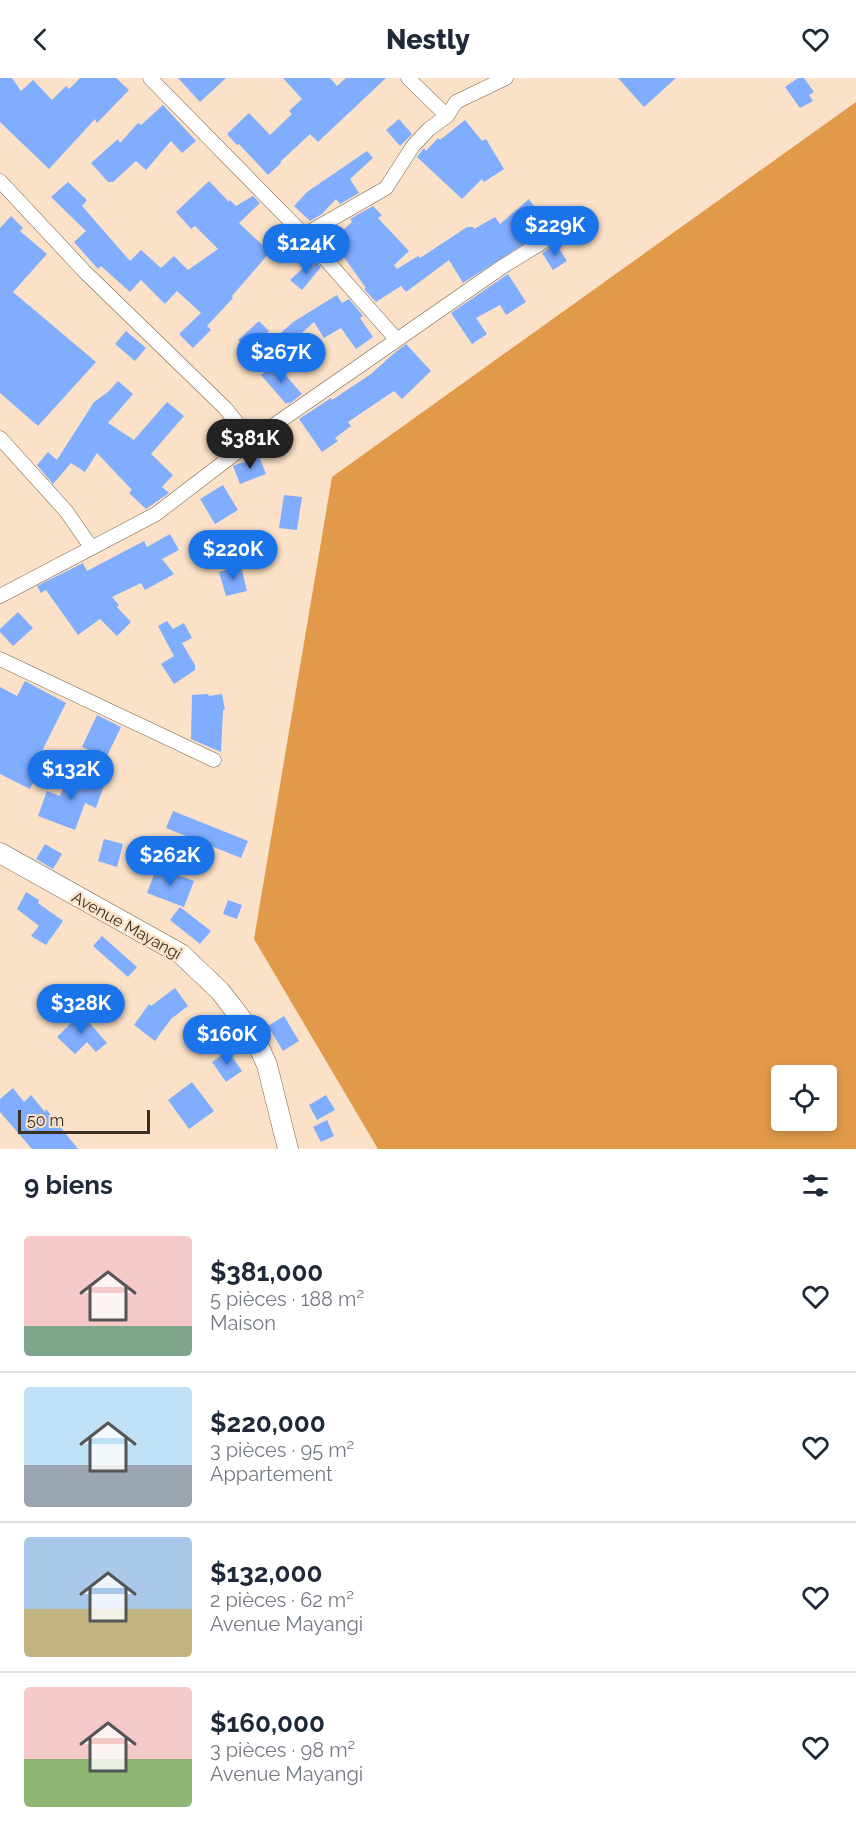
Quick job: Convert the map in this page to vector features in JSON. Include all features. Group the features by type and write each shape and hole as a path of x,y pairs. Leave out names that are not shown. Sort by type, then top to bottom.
{"street":[{"path":"150,78 304,235 397,340"},
{"path":"408,78 447,116"},
{"path":"304,235 386,188 413,146 429,129 447,116 456,102 506,78"},
{"path":"0,181 85,272 225,408 246,434 254,439"},
{"path":"0,596 156,514 191,490 254,439 502,267 569,226"},
{"path":"0,438 66,511 91,547"},
{"path":"0,659 214,760"},
{"name":"Avenue Mayangi","path":"0,853 181,954 220,991 253,1034 267,1065 288,1149"}],"shaded area":[{"path":"856,102 856,1149 378,1149 254,939 332,477"}],"building":[{"path":"0,78 12,78 21,91 33,80 52,100 66,86 69,89 80,78 116,78 129,90 97,123 95,119 49,169 0,122"},
{"path":"178,78 226,78 200,102"},
{"path":"283,78 330,78 337,86 346,78 386,78 318,142 310,134 268,175 227,134 249,113 270,135 292,114 289,111 302,99"},
{"path":"618,78 676,78 644,107"},
{"path":"798,78 804,78 814,92 809,95 813,101 800,108 785,87"},
{"path":"163,105 196,141 182,153 171,141 146,170 136,161 113,182 108,182 91,163 118,139 120,143 138,123 141,125"},
{"path":"399,119 412,134 400,146 386,130"},
{"path":"465,120 482,141 486,139 504,169 484,182 482,179 462,199 417,157 424,148 426,151 438,138 440,140"},
{"path":"367,151 373,158 350,179 359,193 340,204 336,199 322,214 310,221 294,206 307,192"},
{"path":"209,181 229,202 230,200 236,206 253,196 260,203 239,223 270,252 207,326 211,330 193,348 179,334 201,313 177,291 165,304 141,280 130,292 101,266 98,269 74,242 86,231 51,197 68,182 87,200 82,206 130,261 141,250 161,268 174,256 188,270 218,249 195,226 191,229 176,212"},
{"path":"529,199 549,228 463,283 449,260 406,292 401,286 376,302 364,289 366,288 341,253 337,257 326,246 352,222 350,219 373,206 382,215 378,218 409,251 394,265 397,269 418,256 420,258 467,227 474,229 495,217 500,224"},
{"path":"11,216 23,228 20,231 47,254 13,292 96,362 38,426 0,393 0,228"},
{"path":"556,244 567,261 553,270 542,253"},
{"path":"313,259 321,267 302,290 290,280"},
{"path":"508,274 526,302 506,315 500,305 476,318 487,334 472,344 451,313"},
{"path":"337,295 342,303 349,299 363,316 360,318 373,337 356,349 341,328 324,338 314,322 263,368 238,340 259,321 269,331 258,344 272,335 275,338 293,322"},
{"path":"126,331 146,348 135,361 115,344"},
{"path":"406,344 431,371 402,399 394,391 348,422 351,426 335,438 338,441 322,452 299,419 371,374"},
{"path":"275,363 302,394 289,404 288,402 286,404 261,375"},
{"path":"118,381 133,394 108,423 134,440 167,402 184,416 151,454 173,475 162,487 169,493 146,509 129,493 132,490 97,453 85,472 71,463 53,484 37,465 48,452 57,460 94,402"},
{"path":"259,456 266,474 240,484 233,466"},
{"path":"223,485 238,510 215,524 200,499"},
{"path":"284,495 302,497 297,530 279,528"},
{"path":"170,534 179,550 162,559 174,574 145,590 141,583 112,597 119,605 117,607 131,622 117,636 100,619 78,635 46,590 41,593 37,586 83,563 87,571 144,541 147,547"},
{"path":"241,566 247,591 226,596 219,572"},
{"path":"18,612 33,628 13,646 0,632 0,629"},
{"path":"167,621 173,629 184,623 192,638 182,643 195,665 195,670 174,684 161,664 174,656 158,626"},
{"path":"25,681 66,703 42,751 47,754 30,789 0,774 0,687 17,696"},
{"path":"208,694 209,696 222,694 225,710 223,710 221,752 191,739 192,695"},
{"path":"97,715 121,727 107,756 101,756 82,747"},
{"path":"69,773 104,785 96,808 85,803 75,830 38,816 47,791 60,796"},
{"path":"173,811 248,841 241,858 166,828"},
{"path":"104,839 123,844 117,867 98,861"},
{"path":"45,844 62,854 53,869 36,859"},
{"path":"157,867 194,881 184,907 147,893"},
{"path":"26,892 63,921 46,945 31,936 39,926 17,909"},
{"path":"228,900 242,905 237,919 223,914"},
{"path":"180,907 211,931 200,944 170,920"},
{"path":"102,936 137,967 128,977 93,946"},
{"path":"64,985 84,1001 66,1011 52,999"},
{"path":"175,988 188,1006 171,1019 155,1041 134,1025 149,1004 151,1006"},
{"path":"81,1013 107,1043 96,1052 87,1042 75,1054 57,1037"},
{"path":"284,1016 299,1041 283,1051 268,1026"},
{"path":"228,1051 242,1071 226,1082 212,1062"},
{"path":"192,1082 214,1111 189,1129 168,1100"},
{"path":"13,1088 24,1102 31,1095 45,1112 46,1109 78,1149 32,1149 0,1112 0,1099"},
{"path":"326,1095 335,1110 317,1120 309,1105"},
{"path":"327,1120 334,1136 321,1142 313,1127"}]}
